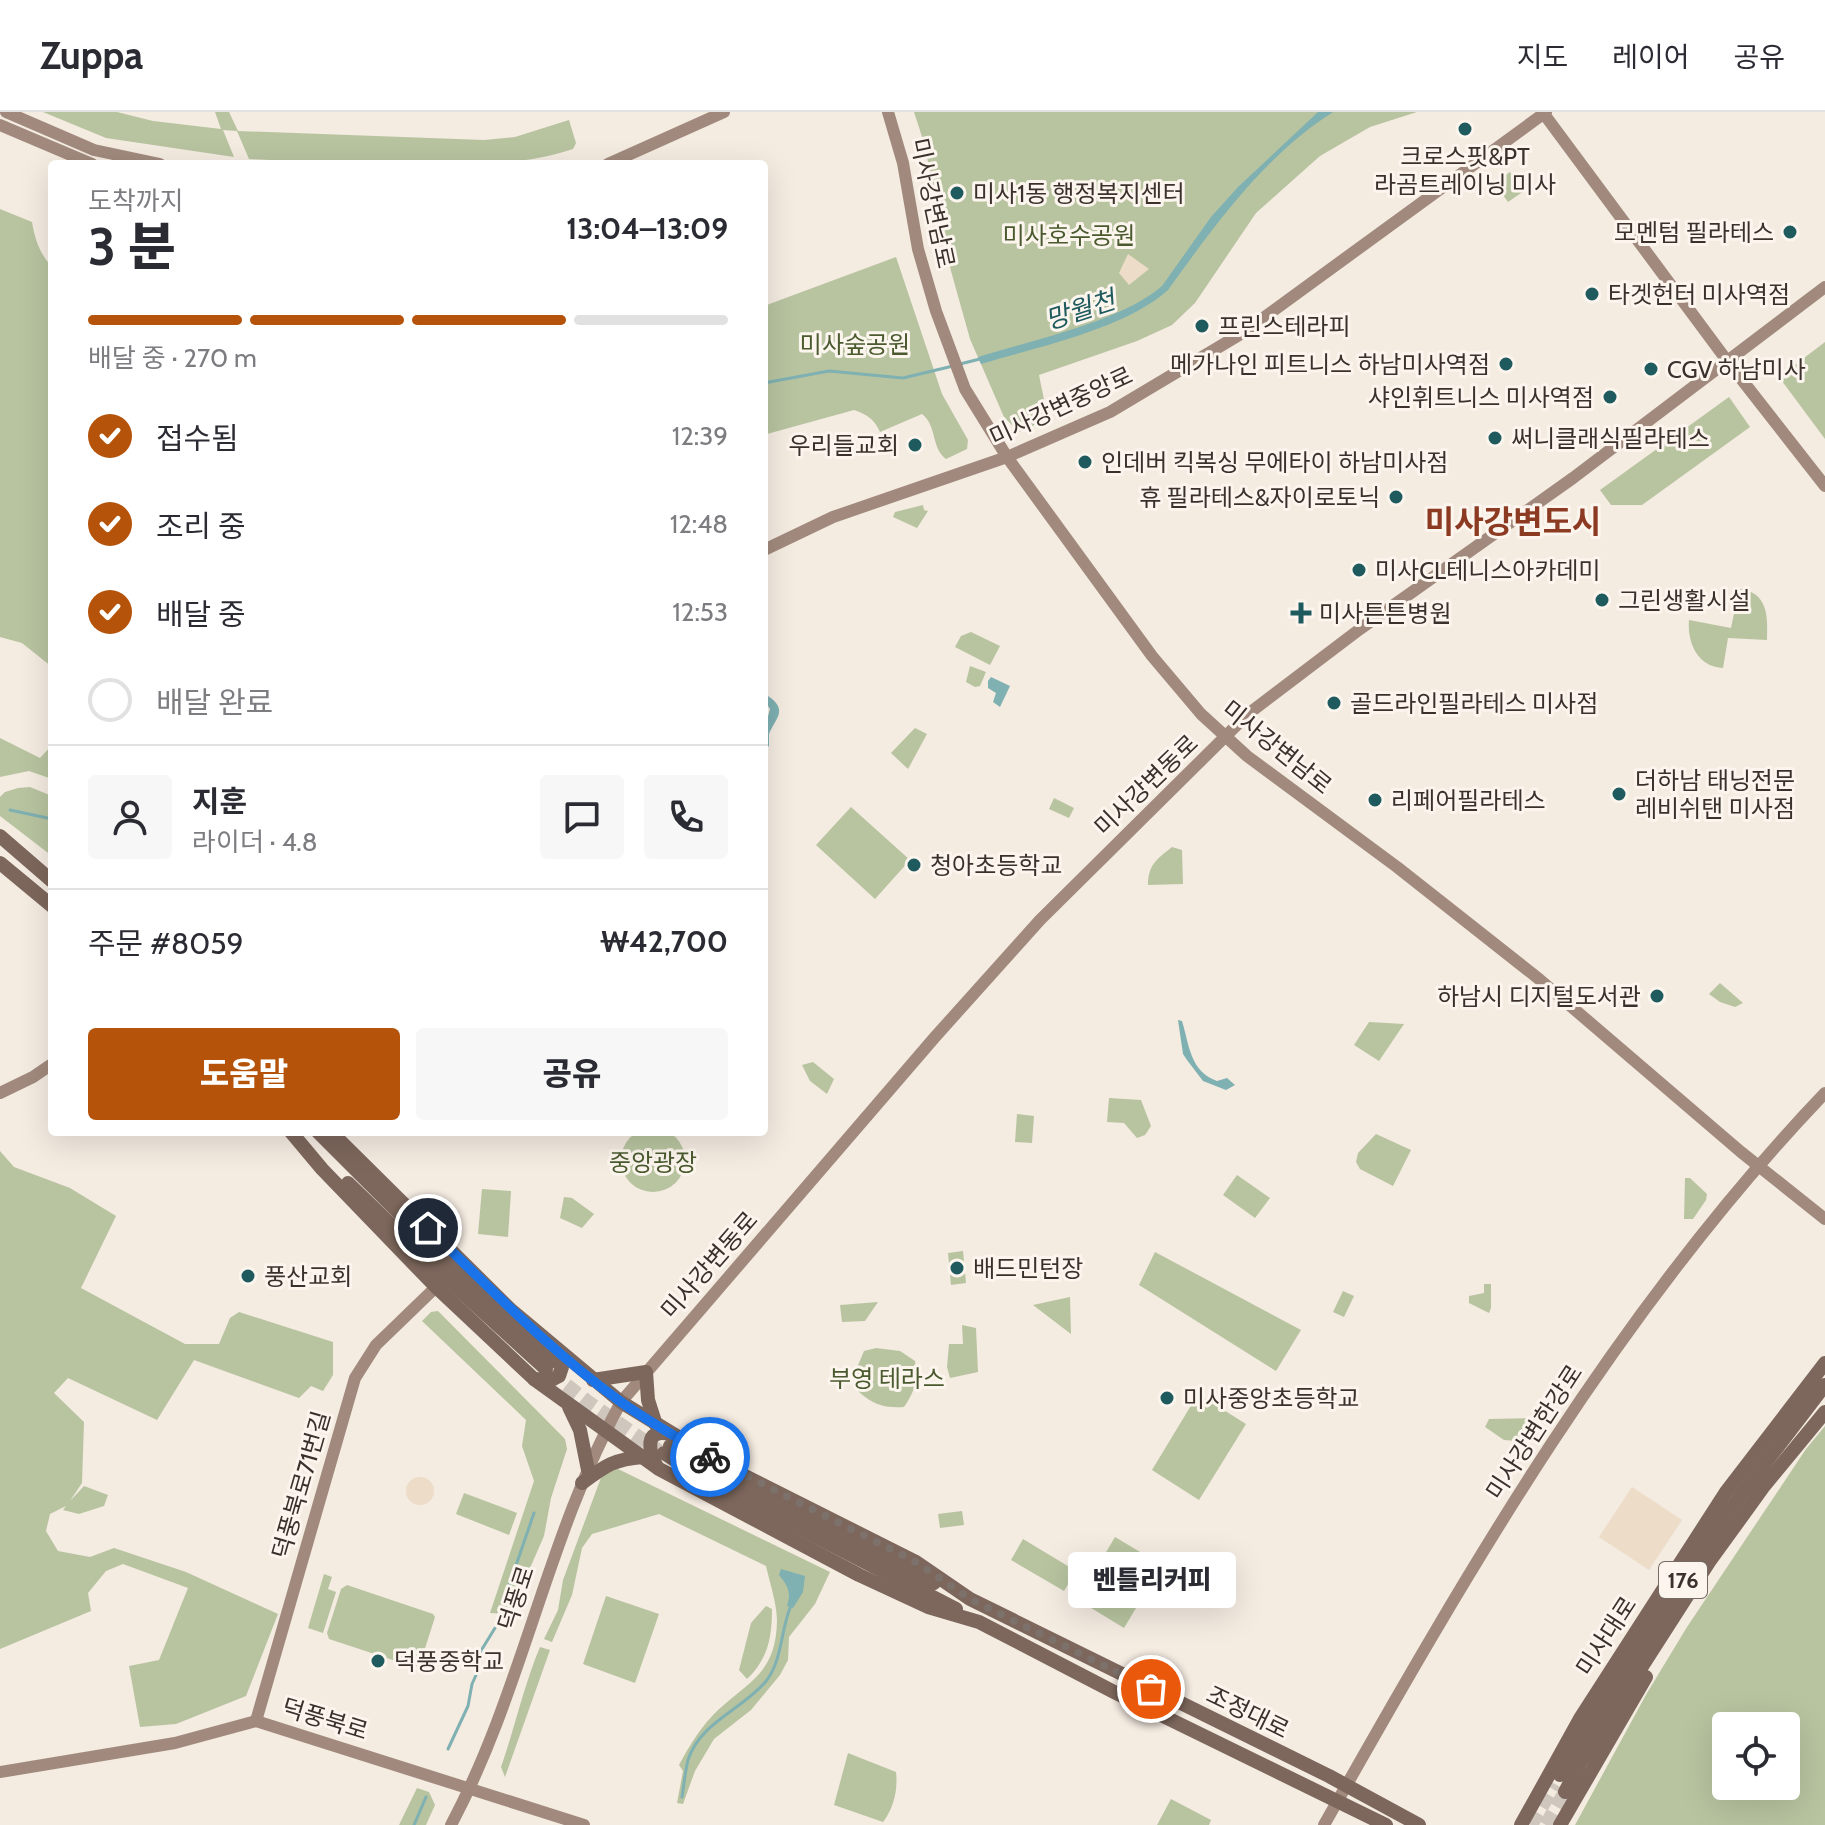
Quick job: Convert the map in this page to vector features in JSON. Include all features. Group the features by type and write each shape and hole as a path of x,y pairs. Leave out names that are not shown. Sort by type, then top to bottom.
{"main road":[{"path":"6,112 94,150 141,160"},
{"path":"617,160 724,112"},
{"name":"미사강변남로","path":"888,112 903,163 914,236 965,389 1007,457 1152,656 1201,714 1225,738 1539,979 1758,1166 1825,1219"},
{"path":"1545,113 1728,362 1825,486"},
{"name":"미사강변중앙로","path":"768,548 833,517 1007,457 1110,412 1244,332 1545,113"},
{"path":"0,125 83,160"},
{"name":"미사강변동로","path":"606,1430 621,1402 646,1372 1046,913 1248,714 1360,629 1573,478 1825,287"},
{"path":"0,836 48,878"},
{"path":"0,863 48,903"},
{"path":"0,1093 48,1067"},
{"name":"미사강변한강로","path":"1324,1825 1486,1546 1579,1399 1758,1166 1825,1093"},
{"name":"조정대로","path":"297,1136 322,1169 436,1287 534,1379 566,1403 659,1469 859,1575 928,1607 979,1622"},
{"name":"조정대로","path":"298,1136 447,1279 553,1361 593,1380 656,1425 668,1444 710,1482 1116,1693 1386,1825"},
{"name":"조정대로","path":"322,1136 485,1299 553,1361"},
{"name":"조정대로","path":"335,1136 510,1309 553,1361"},
{"name":"덕풍북로71번길","path":"256,1721 355,1378 376,1345 436,1287"},
{"path":"534,1379 551,1380 559,1376 562,1367 553,1361"},
{"name":"미사대로","path":"1556,1784 1581,1717 1728,1489 1825,1363"},
{"path":"593,1380 646,1372 648,1400 656,1425"},
{"name":"미사대로","path":"1556,1784 1696,1558 1825,1385"},
{"path":"566,1403 580,1430 585,1477 608,1464 643,1457"},
{"name":"미사대로","path":"1521,1825 1556,1784 1580,1763 1709,1562 1764,1486 1825,1412"},
{"name":"덕풍로","path":"451,1825 495,1729 558,1543 606,1430"},
{"path":"659,1469 649,1450 649,1443 662,1432 668,1444"},
{"name":"조정대로","path":"668,1444 729,1468 916,1562 970,1599 1419,1825"},
{"name":"미사대로","path":"1560,1825 1649,1672 1795,1450"},
{"name":"덕풍북로","path":"0,1772 175,1743 256,1721 584,1825"},
{"path":"1556,1784 1548,1790 1564,1799 1581,1791"}],"green space":[{"path":"43,112 117,112 153,121 221,129 215,112 229,112 238,131 484,140 515,137 569,120 576,143 573,149 524,160 276,160 249,159 237,131 223,130 234,157 106,138"},
{"name":"미사호수공원","path":"914,112 1417,112 1370,127 1320,156 1256,213 1195,303 1172,325 1137,341 1039,375 1048,419 1019,432 1004,417 970,339"},
{"path":"1510,172 1524,191 1508,202 1494,183"},
{"path":"0,209 32,222 39,246 48,262 48,664 22,643 0,637"},
{"name":"미사숲공원","path":"896,257 942,394 968,440 967,449 946,459 922,414 880,432 870,418 854,410 768,434 768,305"},
{"path":"1825,342 1825,439 1779,377"},
{"path":"1729,397 1750,427 1642,505 1611,505 1600,490"},
{"path":"923,505 924,510 928,511 917,528 893,517 895,512"},
{"path":"1739,589 1749,591 1761,600 1766,614 1767,640 1728,638 1723,668 1714,667 1701,658 1692,645 1689,620 1731,628"},
{"path":"971,632 1000,646 990,665 955,647 961,636"},
{"path":"970,666 986,672 980,686 966,682"},
{"path":"915,728 927,734 908,769 891,753"},
{"path":"0,738 40,758 48,749 48,778 29,771 0,777"},
{"path":"30,787 48,794 48,853 0,816 0,797 18,788"},
{"path":"1054,798 1074,808 1069,818 1049,809"},
{"path":"851,807 910,860 875,899 816,845"},
{"path":"1172,847 1182,850 1183,884 1148,885 1154,863"},
{"path":"1720,983 1743,1003 1735,1007 1709,994"},
{"path":"1369,1022 1404,1024 1379,1061 1354,1045"},
{"path":"813,1062 834,1079 827,1094 810,1081 802,1065"},
{"path":"1109,1098 1141,1100 1151,1126 1145,1135 1137,1138 1124,1123 1107,1122"},
{"path":"1017,1114 1034,1116 1032,1143 1015,1142"},
{"path":"1376,1134 1411,1150 1393,1186 1360,1169 1356,1162 1358,1153"},
{"name":"중앙광장","path":"632,1136 674,1136 684,1154 684,1166 676,1183 653,1192 630,1183 621,1160"},
{"path":"0,1151 14,1167 70,1188 116,1216 81,1288 185,1344 219,1344 230,1318 239,1312 333,1342 333,1375 323,1391 311,1386 299,1398 194,1360 157,1420 68,1378 54,1393 84,1422 82,1483 70,1501 84,1486 108,1495 104,1506 79,1514 63,1510 66,1506 50,1514 46,1531 58,1551 90,1557 114,1548 186,1572 278,1614 246,1696 176,1724 140,1727 129,1666 159,1660 188,1588 123,1564 106,1571 88,1593 91,1611 0,1649"},
{"path":"1237,1175 1270,1198 1255,1218 1223,1195"},
{"path":"1685,1178 1690,1178 1707,1194 1693,1219 1684,1219"},
{"path":"482,1189 511,1191 508,1237 478,1234"},
{"path":"564,1197 572,1198 594,1214 582,1228 560,1218"},
{"name":"배드민턴장","path":"963,1251 966,1283 951,1285 948,1253"},
{"path":"1155,1252 1301,1330 1276,1371 1139,1285"},
{"path":"1484,1284 1491,1284 1489,1313 1469,1303 1469,1296 1484,1293"},
{"path":"1343,1291 1354,1296 1344,1317 1333,1312"},
{"path":"1070,1297 1071,1334 1033,1305"},
{"path":"878,1302 865,1321 842,1322 840,1305"},
{"path":"438,1311 565,1439 567,1449 551,1498 544,1536 510,1614 490,1613 534,1481 522,1446 526,1420 422,1321 431,1312"},
{"path":"962,1325 976,1328 978,1372 950,1378 947,1367 949,1344 963,1344"},
{"name":"부영 테라스","path":"876,1348 900,1351 915,1361 915,1385 904,1407 879,1405 858,1391 856,1370 864,1351"},
{"path":"1198,1394 1246,1424 1199,1500 1152,1470"},
{"path":"1532,1418 1530,1432 1517,1441 1504,1440 1485,1427 1489,1419"},
{"path":"1825,1426 1825,1825 1575,1825 1687,1627 1806,1449"},
{"path":"618,1469 830,1572 815,1604 789,1637 788,1660 780,1675 751,1710 714,1739 695,1771 683,1804 677,1803 683,1771 679,1765 707,1722 767,1664 776,1638 775,1601 766,1566 659,1514 592,1534 582,1548 572,1595 552,1642 544,1639 558,1610 563,1580 602,1475"},
{"path":"464,1493 517,1513 509,1535 456,1514"},
{"path":"962,1511 964,1525 940,1528 938,1514"},
{"path":"1115,1537 1162,1565 1124,1628 1078,1600"},
{"path":"1023,1539 1076,1571 1064,1591 1011,1560"},
{"path":"324,1574 332,1577 328,1589 336,1592 323,1633 308,1628"},
{"path":"347,1585 433,1614 435,1617 420,1664 414,1667 329,1639 327,1633 341,1589"},
{"path":"606,1596 659,1614 635,1683 583,1664"},
{"path":"766,1606 772,1609 767,1647 760,1664 747,1679 739,1670 751,1623"},
{"path":"540,1647 550,1650 505,1777 501,1767"},
{"path":"848,1753 896,1772 894,1798 883,1822 834,1805"},
{"path":"417,1788 429,1792 435,1805 426,1825 399,1825"},
{"path":"1171,1799 1211,1820 1209,1825 1157,1825"}],"shaded area":[{"path":"1128,254 1149,269 1129,285 1119,273"},
{"path":"420,1477 430,1481 434,1491 430,1501 420,1505 410,1501 406,1491 410,1481"},
{"path":"1632,1487 1682,1520 1649,1570 1599,1537"}],"water":[{"path":"1318,112 1333,112 1285,149 1242,193 1168,290 1150,304 1105,326 981,364 978,357 1100,320 1124,310 1162,286 1211,217 1238,187"},
{"path":"991,677 1010,686 1000,707 993,702 996,693 988,688"},
{"path":"768,696 778,706 779,715 769,734 768,747 768,716"},
{"path":"1178,1020 1182,1021 1192,1056 1201,1071 1217,1081 1227,1078 1235,1085 1226,1090 1203,1081 1183,1054"},
{"path":"781,1569 805,1576 803,1592 793,1608 787,1606 789,1593 779,1575"}],"waterway":[{"name":"망월천","path":"960,364 980,359"},
{"name":"망월천","path":"768,382 829,371 903,378 953,366"},
{"name":"망월천","path":"10,810 48,818"},
{"path":"503,1603 534,1513"},
{"path":"682,1797 688,1760 694,1747 712,1726 757,1690 772,1672 790,1608"},
{"path":"448,1749 468,1706 479,1654 495,1628"},
{"path":"414,1825 426,1797"}],"tunnel":[{"path":"550,1372 659,1451"},
{"path":"1531,1825 1555,1784"},
{"path":"1546,1825 1565,1792"}],"way so far":[{"path":"710,1457 916,1562 970,1599 1151,1689"}],"place":[{"name":"크로스핏&PT 라곰트레이닝 미사","path":"1465,129"},
{"name":"미사1동 행정복지센터","path":"957,193"},
{"name":"모멘텀 필라테스","path":"1790,232"},
{"name":"타겟헌터 미사역점","path":"1592,294"},
{"name":"프린스테라피","path":"1202,326"},
{"name":"메가나인 피트니스 하남미사역점","path":"1506,364"},
{"name":"CGV 하남미사","path":"1651,369"},
{"name":"샤인휘트니스 미사역점","path":"1610,397"},
{"name":"써니클래식필라테스","path":"1495,438"},
{"name":"우리들교회","path":"915,445"},
{"name":"인데버 킥복싱 무에타이 하남미사점","path":"1085,462"},
{"name":"휴 필라테스&자이로토닉","path":"1396,497"},
{"name":"미사CL테니스아카데미","path":"1359,570"},
{"name":"그린생활시설","path":"1602,600"},
{"name":"미사튼튼병원","path":"1301,613"},
{"name":"골드라인필라테스 미사점","path":"1334,703"},
{"name":"더하남 태닝전문 레비쉬탠 미사점","path":"1619,794"},
{"name":"리페어필라테스","path":"1375,800"},
{"name":"청아초등학교","path":"914,865"},
{"name":"하남시 디지털도서관","path":"1657,996"},
{"name":"배드민턴장","path":"957,1268"},
{"name":"풍산교회","path":"248,1276"},
{"name":"미사중앙초등학교","path":"1167,1398"},
{"name":"덕풍중학교","path":"378,1661"},
{"name":"벤틀리커피","path":"1151,1689"}],"district":[{"name":"미사강변도시","path":"1513,521"}],"route":[{"path":"428,1228 559,1353 621,1402 710,1457"}]}
